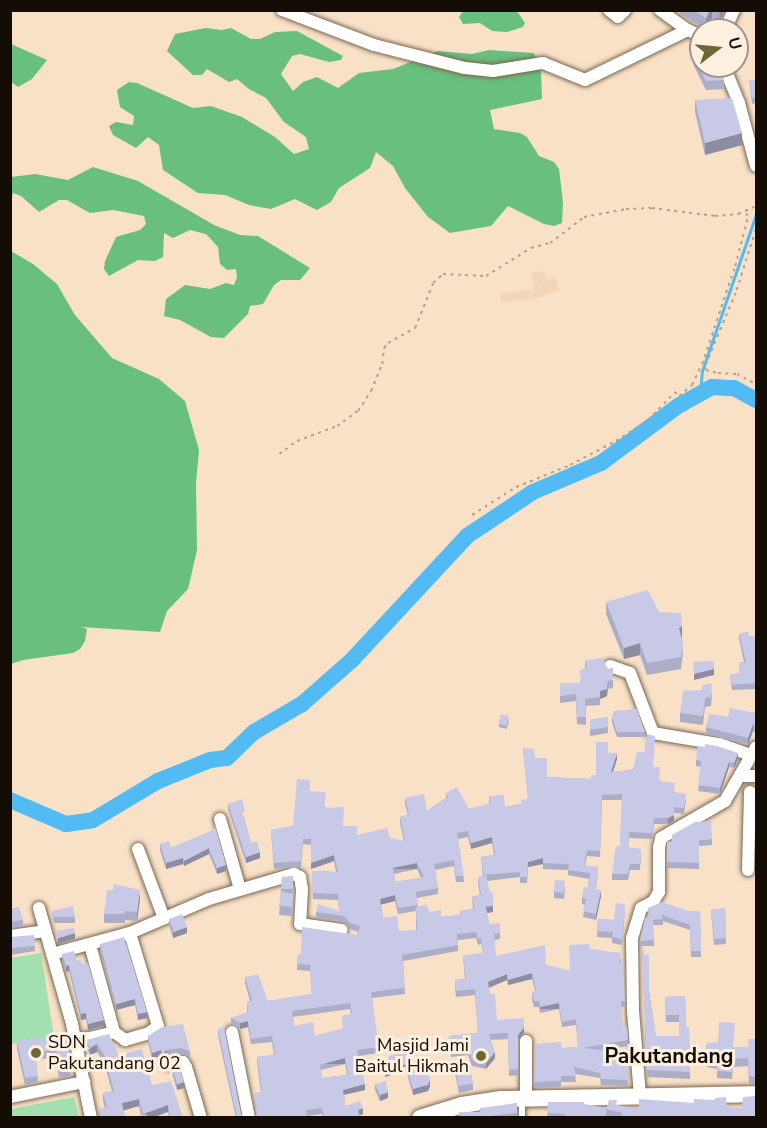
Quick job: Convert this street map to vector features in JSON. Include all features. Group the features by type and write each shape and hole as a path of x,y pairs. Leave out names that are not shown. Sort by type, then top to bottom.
{"main road":[{"path":"420,1118 490,1100 756,1094"}],"street":[{"path":"282,10 374,45 465,68 493,71 543,63 585,80 688,30 660,10"},
{"path":"609,10 618,17 625,10"},
{"path":"729,78 739,103 756,166"},
{"path":"610,666 630,673 653,733 754,751 733,791 716,808 669,831 661,838 659,892 653,902 641,909 632,938 633,1010 640,1096"},
{"path":"741,776 756,776"},
{"path":"733,791 753,793 748,870"},
{"path":"220,819 240,889"},
{"path":"138,849 164,918"},
{"path":"52,954 130,933 240,889 294,874 300,877 302,889 300,924 342,930"},
{"path":"39,908 76,1041 91,1118"},
{"path":"10,936 45,931"},
{"path":"90,945 114,1032 124,1040 154,1031 158,1026 130,933"},
{"path":"76,1041 114,1032"},
{"path":"232,1032 249,1118"},
{"path":"524,1098 526,1041"},
{"path":"169,1064 183,1062 186,1067 201,1118"},
{"path":"10,1097 84,1082"}],"lane":[{"path":"522,1118 524,1098"}],"path":[{"path":"279,454 297,441 337,426 358,411 371,391 382,364 384,348 388,343 415,328 433,283 443,274 486,276 531,248 550,243 584,217 652,208 715,216 742,212 756,206"},
{"path":"703,366 747,221 748,216 742,212"},
{"path":"472,515 497,497 570,465 648,420 675,392 679,396 692,385 736,293 756,230"},
{"path":"703,366 706,370 718,373 737,374 756,384"}],"shaded area":[{"path":"544,271 546,279 555,277 560,290 534,299 501,302 501,293 532,290 534,294 533,285 539,281 532,282 531,274"}],"green space":[{"path":"463,11 517,11 525,23 523,27 507,32 492,31 480,23 463,24 459,17"},
{"path":"206,28 222,30 231,28 251,39 260,39 275,32 297,31 343,56 341,60 329,62 300,54 292,56 281,74 293,91 303,82 317,77 338,88 359,73 393,69 438,51 472,54 489,50 534,53 541,72 542,99 490,110 494,129 520,133 527,137 539,156 554,162 559,169 563,202 562,223 554,226 544,224 508,206 491,226 450,233 428,217 405,188 393,166 376,152 370,168 339,188 331,202 317,210 295,199 271,209 249,205 225,195 198,193 163,170 159,145 148,137 136,148 113,135 109,126 116,122 133,125 134,116 120,107 117,90 129,82 137,83 193,108 211,106 242,117 275,137 294,154 309,149 306,137 284,122 266,98 237,79 229,82 207,69 202,75 193,75 167,51 175,34"},
{"path":"11,44 47,60 32,79 18,87 11,82"},
{"path":"93,167 138,181 214,225 240,235 258,236 310,268 300,280 281,280 274,285 263,304 250,306 248,314 224,338 211,337 180,320 164,316 166,299 185,285 210,289 226,283 234,285 237,277 236,269 227,270 220,264 218,247 206,234 190,230 173,238 164,233 163,257 155,261 138,260 109,276 104,269 105,261 116,237 140,230 146,224 144,216 113,210 90,213 67,200 59,200 39,212 21,196 13,193 11,201 11,177 35,174 68,180"},
{"path":"11,251 33,264 57,284 75,315 112,358 159,379 185,401 199,450 196,483 197,550 188,589 167,611 160,632 81,627 87,629 85,641 80,649 73,653 23,660 11,664"},
{"path":"41,953 54,1037 11,1044 11,958"},
{"path":"74,1097 79,1117 11,1117 11,1109"}],"building":[{"path":"693,10 710,10 706,18"},
{"path":"704,78 723,78 724,80 706,81"},
{"path":"749,80 756,80 756,98 752,98"},
{"path":"732,98 742,133 705,143 695,100"},
{"path":"648,590 659,612 681,613 682,626 679,628 683,643 681,657 647,663 640,643 624,648 606,602"},
{"path":"748,631 749,636 756,637 756,683 732,685 730,675 740,673 739,663 746,662 739,634"},
{"path":"602,658 608,669 613,668 613,680 608,681 607,689 600,691 600,697 585,699 586,717 577,717 576,694 560,696 560,683 581,683 580,670 587,668 585,660"},
{"path":"714,661 714,669 694,674 693,662"},
{"path":"712,684 711,697 705,698 703,716 680,713 683,691 702,690 702,685"},
{"path":"730,708 756,713 756,726 753,724 748,738 706,727 709,714 728,717"},
{"path":"637,709 645,732 617,732 612,717 614,711"},
{"path":"501,714 509,716 506,726 499,724"},
{"path":"608,717 608,727 590,730 590,720"},
{"path":"647,734 655,736 653,767 660,767 659,781 675,783 674,792 686,794 684,808 674,807 674,815 668,818 654,818 652,833 629,832 628,847 641,849 640,864 630,864 628,874 612,874 616,846 620,846 622,794 602,795 600,851 587,850 584,865 598,867 596,889 601,890 596,914 583,911 586,899 582,898 584,887 588,887 590,873 568,870 569,864 543,863 543,858 528,862 527,877 520,877 520,872 484,875 481,857 495,855 492,837 471,843 468,831 457,833 464,876 456,876 454,860 434,864 438,888 416,892 418,905 398,908 395,895 380,899 383,918 397,916 399,931 417,930 416,907 426,905 430,912 441,910 441,917 461,915 460,911 475,909 472,897 481,895 478,877 486,875 490,893 493,892 493,906 486,907 489,924 500,923 500,933 494,934 496,956 545,945 546,965 570,971 569,945 589,944 590,949 621,953 619,962 623,962 625,1001 621,1001 623,1027 627,1027 628,1040 583,1048 629,1053 628,1080 601,1079 600,1073 574,1067 576,1076 561,1076 561,1081 534,1082 536,1044 561,1042 562,1048 578,1047 576,1019 562,1022 559,1003 540,1007 539,1001 534,1001 532,994 536,989 532,973 508,980 507,974 488,982 490,994 495,994 497,1020 524,1018 524,1027 518,1035 518,1069 509,1070 508,1033 489,1034 495,1052 486,1063 472,1060 468,1049 451,1051 449,1036 478,1033 475,989 456,991 455,980 466,979 463,956 483,953 481,938 478,939 476,932 457,934 458,945 402,955 405,988 371,992 379,1047 357,1050 365,1084 343,1090 345,1106 360,1101 363,1108 358,1110 360,1117 324,1118 322,1108 306,1110 307,1118 254,1118 257,1114 254,1094 262,1091 257,1057 275,1055 272,1036 251,1039 248,1021 240,1023 231,1018 248,1012 247,1002 252,1001 245,977 258,974 268,1001 312,994 310,965 297,964 298,954 301,954 302,927 357,935 360,926 350,923 344,916 316,912 318,904 339,911 338,894 313,893 312,871 338,872 334,855 311,863 311,839 303,839 301,861 274,863 271,830 293,826 297,779 310,780 310,791 326,792 324,808 344,807 343,826 357,826 357,835 387,828 390,838 405,841 400,817 409,815 405,798 424,794 427,811 448,797 446,793 457,787 469,809 490,804 489,796 504,795 505,807 522,804 521,800 528,799 523,748 534,749 535,758 547,758 547,777 591,779 591,775 596,775 596,742 608,742 608,753 617,753 611,772 633,770 637,752 644,752","holes":["417,863 424,877 395,882 393,868","350,1003 352,1014 342,1016 343,1028 315,1036 313,1022 294,1026 292,1011","345,1058 348,1075 322,1078 320,1065"]},
{"path":"705,744 738,753 734,763 729,762 720,788 698,785 701,761 696,760 698,746 705,747"},
{"path":"242,799 245,812 242,813 251,843 257,841 260,852 246,857 228,804"},
{"path":"711,821 712,839 699,840 699,863 667,862 667,842 672,841 672,835 695,822"},
{"path":"215,826 226,865 217,868 209,848 184,861 183,858 166,863 160,844 169,841 171,848 214,830"},
{"path":"293,876 293,889 281,889 282,877"},
{"path":"555,880 565,881 564,893 554,892"},
{"path":"114,884 140,890 137,912 104,914 107,890 113,890"},
{"path":"281,891 293,894 292,907 279,906"},
{"path":"662,902 688,911 700,911 701,951 691,951 690,925 662,915 663,919 653,920 654,940 640,941 645,918 649,918 648,908"},
{"path":"616,903 625,904 622,939 612,937 613,932 597,931 598,919 614,920"},
{"path":"73,906 75,917 54,917 52,911"},
{"path":"19,907 23,920 10,922 10,909"},
{"path":"725,908 726,938 714,939 711,910"},
{"path":"182,914 187,927 174,932 169,919"},
{"path":"74,928 75,933 58,938 56,931"},
{"path":"34,935 35,946 11,948 10,937"},
{"path":"124,937 147,1012 138,1014 135,999 116,1004 100,944"},
{"path":"642,943 644,955 649,954 649,994 656,1036 679,1036 679,1015 666,1015 665,997 685,996 686,1028 689,1027 690,1072 647,1070"},
{"path":"74,951 77,961 81,960 82,964 88,963 104,1020 88,1024 86,1013 81,1014 69,965 66,966 62,954"},
{"path":"719,1022 735,1023 733,1047 749,1047 748,1039 756,1039 756,1077 749,1076 748,1058 733,1059 732,1072 717,1071 717,1061 707,1059 706,1043 718,1042"},
{"path":"183,1024 190,1051 182,1048 167,1050 162,1054 161,1050 152,1053 148,1036 162,1027"},
{"path":"224,1027 241,1114 244,1118 237,1118 218,1029"},
{"path":"67,1034 71,1069 59,1071 56,1049 35,1053 38,1076 25,1078 17,1041"},
{"path":"109,1034 119,1055 142,1049 152,1085 171,1081 183,1118 170,1118 168,1105 143,1114 139,1099 122,1103 125,1118 101,1118 99,1110 107,1107 103,1093 114,1091 104,1055 97,1044 90,1048 86,1040"},
{"path":"410,1050 417,1072 428,1069 430,1080 428,1085 413,1089 406,1064 385,1071 389,1056"},
{"path":"470,1064 473,1084 458,1086 455,1066"},
{"path":"179,1066 184,1082 177,1084 172,1068"},
{"path":"386,1081 388,1092 380,1095 375,1084"},
{"path":"756,1096 756,1118 621,1118 622,1113 606,1109 609,1100 617,1100 616,1105 639,1109 639,1099 694,1103 694,1099 715,1100 715,1098 726,1097 727,1107 742,1108 743,1097"},
{"path":"548,1102 584,1102 584,1104 606,1108 605,1118 565,1118 565,1114 547,1113"},
{"path":"517,1103 517,1113 490,1116 490,1118 459,1118 459,1112 480,1112 480,1108"},
{"path":"146,1114 147,1118 129,1118"}],"waterway":[{"path":"700,393 702,371 756,214"},
{"path":"10,800 66,824 93,820 158,781 210,760 227,758 254,732 302,704 351,661 467,536 533,492 601,463 678,406 712,387 734,388 756,400"}],"place":[{"name":"SDN Pakutandang 02","path":"36,1053"},
{"name":"Masjid Jami Baitul Hikmah","path":"481,1056"}],"district":[{"name":"Pakutandang","path":"669,1056"}]}
